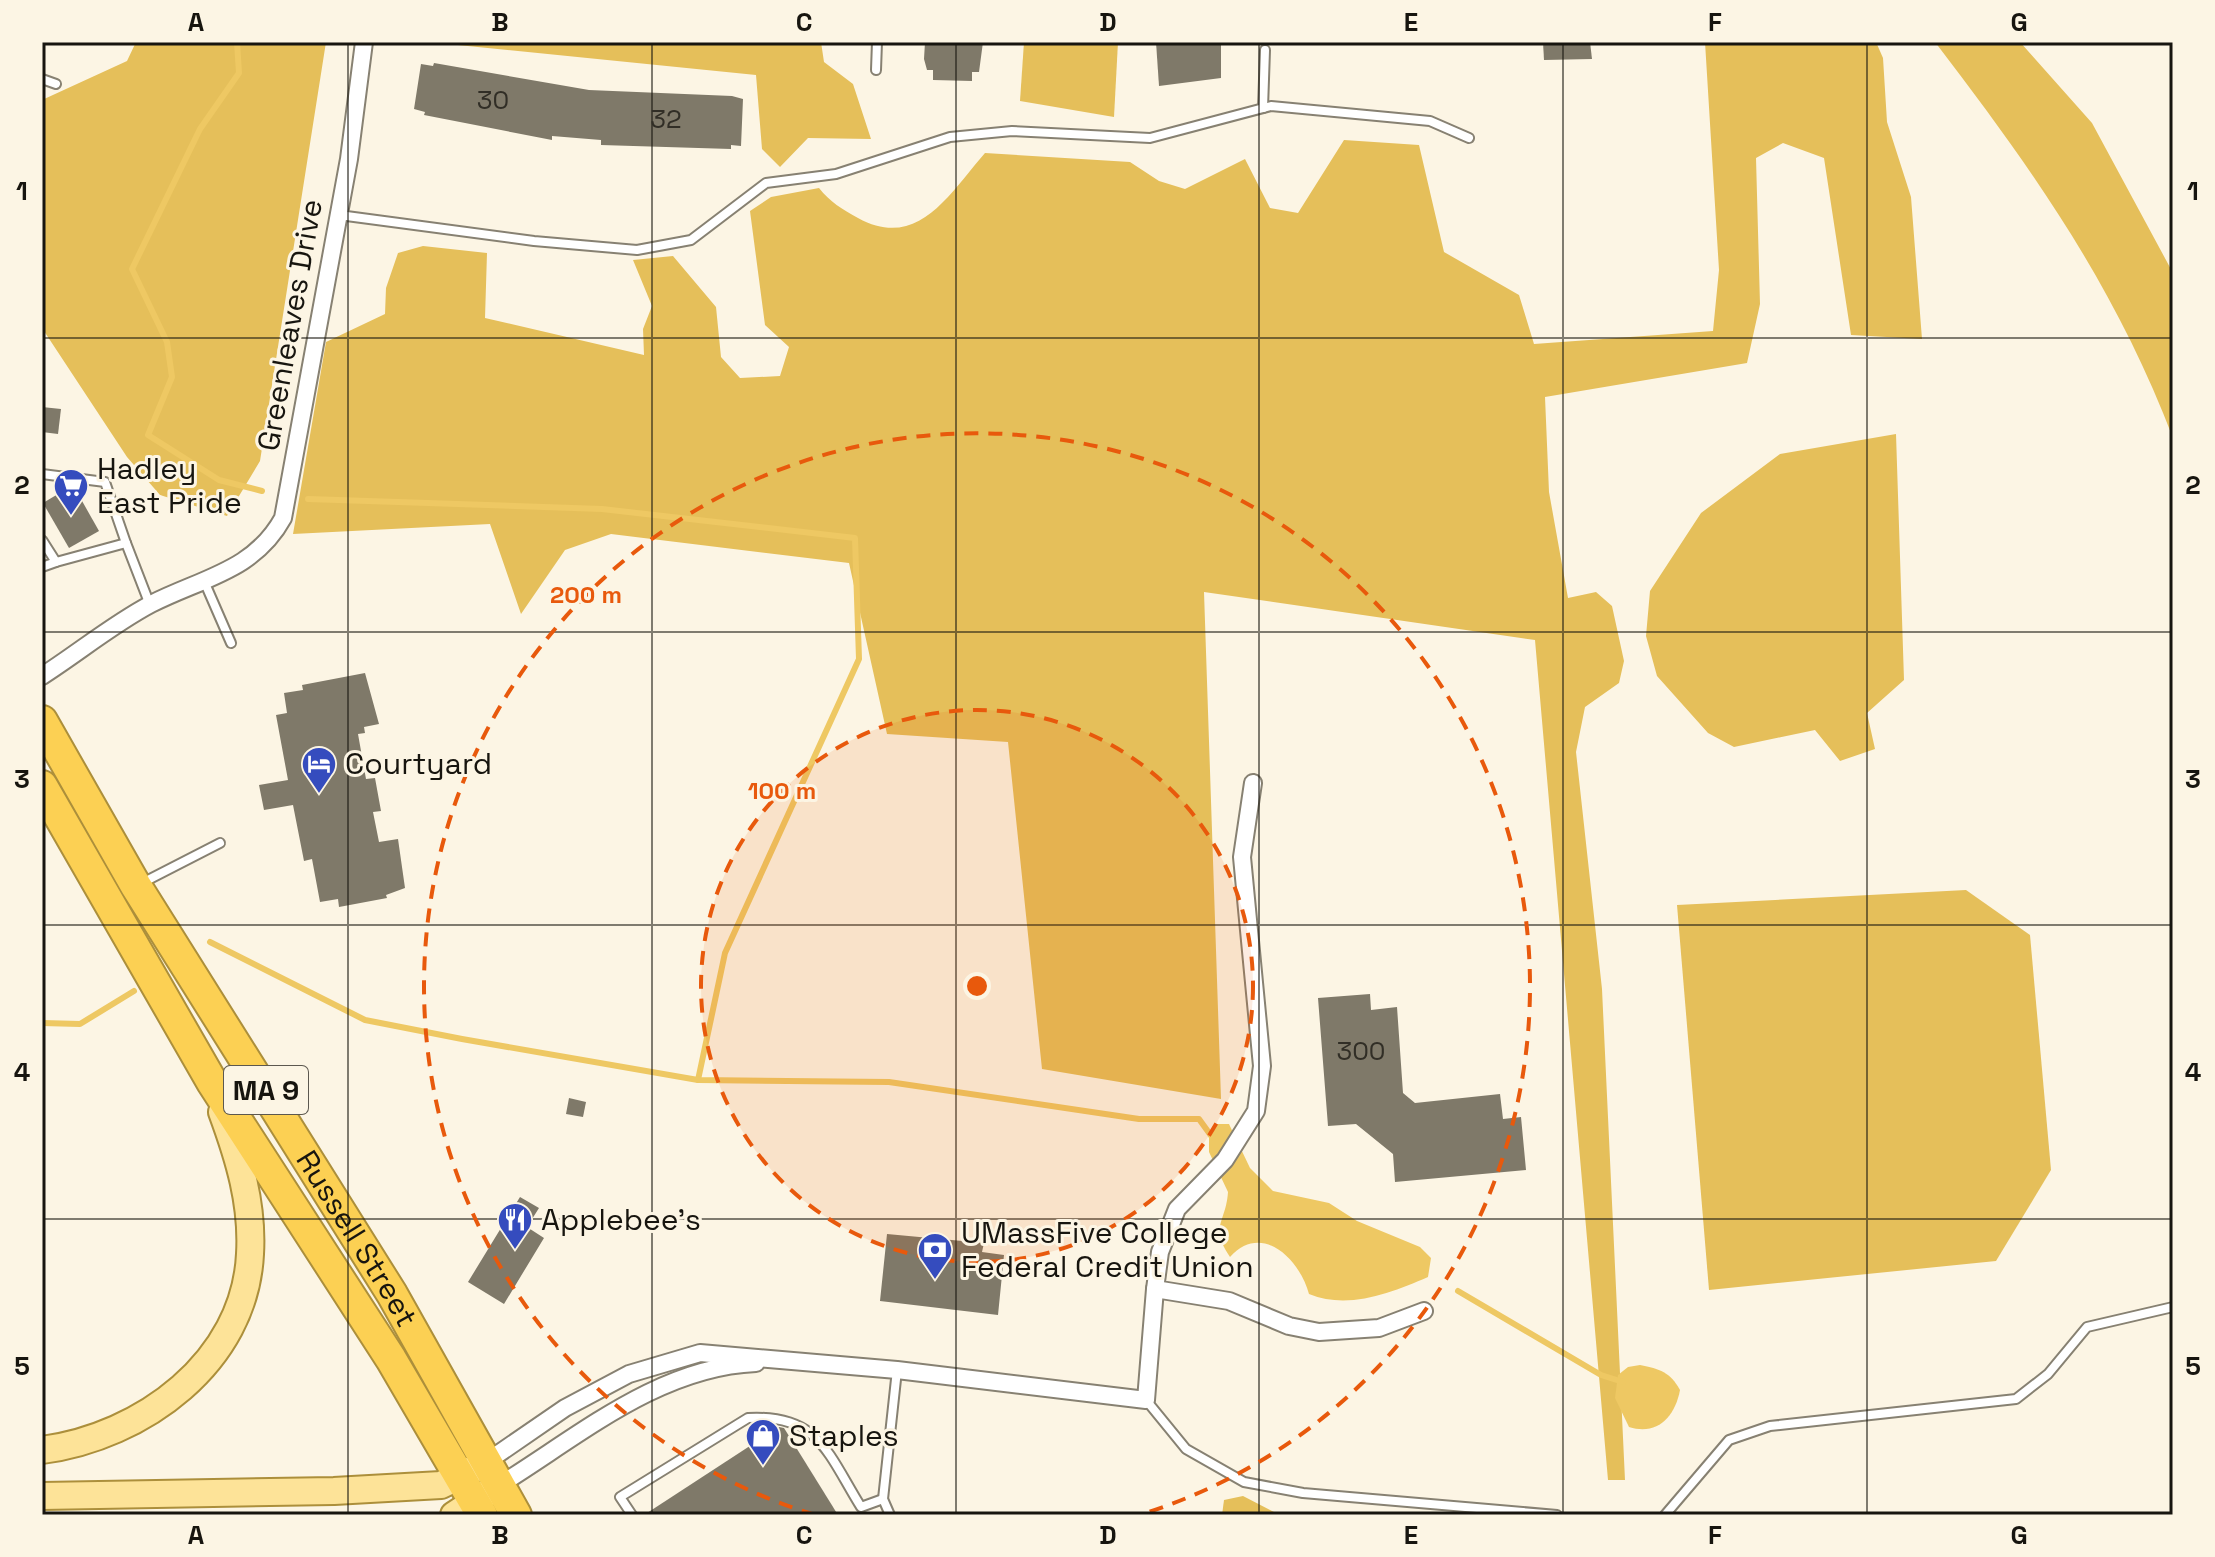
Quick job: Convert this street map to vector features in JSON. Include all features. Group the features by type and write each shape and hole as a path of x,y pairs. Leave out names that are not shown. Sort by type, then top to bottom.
{"highway":[{"name":"Russell Street","path":"42,721 136,886 392,1294 476,1493"},
{"name":"Russell Street","path":"42,786 212,1082 476,1493 516,1515"}],"main road":[{"path":"42,1450 85,1442 114,1431 166,1402 211,1358 232,1323 245,1284 250,1256 248,1206 234,1145 212,1082"},
{"path":"42,1496 334,1491 441,1485 476,1493"}],"street":[{"name":"Greenleaves Drive","path":"42,676 150,605 245,561 270,542 283,518 339,215 364,42"},
{"path":"476,1493 565,1408 652,1365 700,1353 897,1370 1146,1400 1155,1289 1168,1226 1177,1209 1225,1160 1245,1133 1256,1111 1262,1066 1242,857 1253,783"},
{"path":"1155,1289 1229,1301 1289,1326 1319,1332 1379,1328 1424,1311"},
{"path":"476,1493 669,1382 721,1367 801,1362"}],"lane":[{"path":"876,70 877,42"},
{"path":"1263,108 1265,50"},
{"path":"42,79 56,84"},
{"path":"339,215 637,250 691,240 766,183 836,174 950,137 1012,131 1150,138 1263,108 1430,121 1469,138"},
{"path":"42,474 105,482 150,605"},
{"path":"42,540 56,562"},
{"path":"42,567 126,543"},
{"path":"204,581 231,643"},
{"path":"136,886 220,843"},
{"path":"1665,1515 1729,1440 1770,1426 2016,1399 2048,1374 2087,1327 2173,1307"},
{"path":"890,1515 883,1499 897,1370"},
{"path":"1146,1400 1186,1449 1244,1482 1303,1493 1557,1515"},
{"path":"632,1515 620,1497 748,1418 781,1419 808,1430 821,1443 861,1507 883,1499"}],"shaded area":[{"path":"136,42 326,42 260,461 227,516 160,495 127,457 42,328 42,100 127,61"},
{"path":"428,42 821,42 824,62 853,84 871,139 808,138 780,167 762,149 756,75"},
{"path":"1024,42 1118,42 1114,117 1020,101"},
{"path":"1705,42 1876,42 1883,58 1887,122 1911,197 1922,339 1851,335 1824,158 1783,143 1756,158 1760,304 1747,363 1545,397 1549,492 1568,598 1596,592 1612,606 1624,661 1619,683 1585,707 1576,752 1602,989 1625,1480 1608,1480 1535,640 1204,592 1221,1099 1042,1069 1008,742 887,734 849,563 611,534 565,550 521,614 490,524 293,534 326,342 385,314 386,288 398,253 423,246 487,253 485,318 644,355 643,329 652,306 633,260 673,256 716,307 721,357 740,378 780,376 789,347 765,325 750,211 771,197 819,188 837,205 858,218 879,226 898,228 915,223 930,213 985,153 1130,162 1159,181 1185,189 1245,159 1270,208 1298,213 1344,140 1419,145 1444,252 1519,295 1534,344 1713,331 1719,270"},
{"path":"1935,42 2020,42 2092,123 2173,273 2173,438 2125,330 2069,231 2005,136"},
{"path":"1896,434 1904,680 1867,713 1875,749 1840,761 1815,730 1734,747 1708,733 1657,676 1646,636 1650,591 1701,513 1780,454"},
{"path":"1966,890 2030,935 2051,1170 1996,1261 1709,1290 1677,905"},
{"path":"1218,1124 1229,1124 1250,1168 1273,1191 1329,1203 1357,1221 1420,1247 1431,1258 1428,1277 1369,1298 1324,1299 1309,1294 1288,1258 1267,1244 1255,1243 1242,1247 1230,1257 1220,1231 1228,1192 1209,1152 1209,1132"},
{"path":"1640,1365 1664,1372 1680,1390 1669,1416 1648,1429 1629,1427 1615,1398 1618,1375 1628,1367"},
{"path":"1243,1496 1275,1515 1222,1515 1224,1500"}],"building":[{"path":"925,42 983,42 979,72 972,72 972,81 933,80 933,70 927,70 924,59"},
{"path":"1156,42 1221,42 1221,78 1159,86"},
{"path":"1543,42 1590,42 1592,59 1544,60"},
{"path":"434,63 589,90 732,96 743,99 741,146 731,145 731,149 601,145 601,140 552,136 552,140 424,115 425,112 414,109 421,64 433,66"},
{"path":"42,407 61,409 58,434 42,432"},
{"name":"Hadley East Pride","path":"73,485 99,531 69,548 43,503"},
{"name":"Courtyard","path":"365,673 379,724 364,727 365,733 358,734 366,779 375,778 381,811 373,812 379,842 398,839 405,888 386,895 387,898 339,907 338,899 320,902 312,859 304,861 293,805 264,810 259,785 288,780 276,715 287,713 284,693 303,690 302,685"},
{"path":"1370,994 1371,1010 1397,1007 1403,1093 1415,1103 1500,1094 1503,1119 1521,1117 1526,1170 1395,1182 1393,1154 1356,1124 1328,1126 1318,998"},
{"path":"569,1098 586,1102 583,1117 566,1114"},
{"name":"Applebee's","path":"520,1197 539,1208 527,1227 544,1238 504,1304 468,1282"},
{"path":"887,1234 984,1243 982,1252 1004,1255 998,1315 880,1301"},
{"name":"Staples","path":"779,1427 784,1428 838,1515 644,1515"}],"waterway":[{"path":"237,42 239,73 200,129 132,269 167,342 172,377 148,435 219,480 262,491"},
{"path":"308,499 602,509 855,538 859,659 725,953 698,1080"},
{"path":"210,942 365,1020 462,1039 698,1080 889,1082 1139,1119 1199,1119 1212,1137"},
{"path":"42,1023 80,1024 134,991"},
{"path":"1458,1291 1601,1375 1623,1382"}],"place":[{"name":"Hadley East Pride","path":"71,517"},
{"name":"Courtyard","path":"319,795"},
{"name":"Applebee's","path":"515,1251"},
{"name":"UMassFive College Federal Credit Union","path":"935,1281"},
{"name":"Staples","path":"763,1467"}]}
